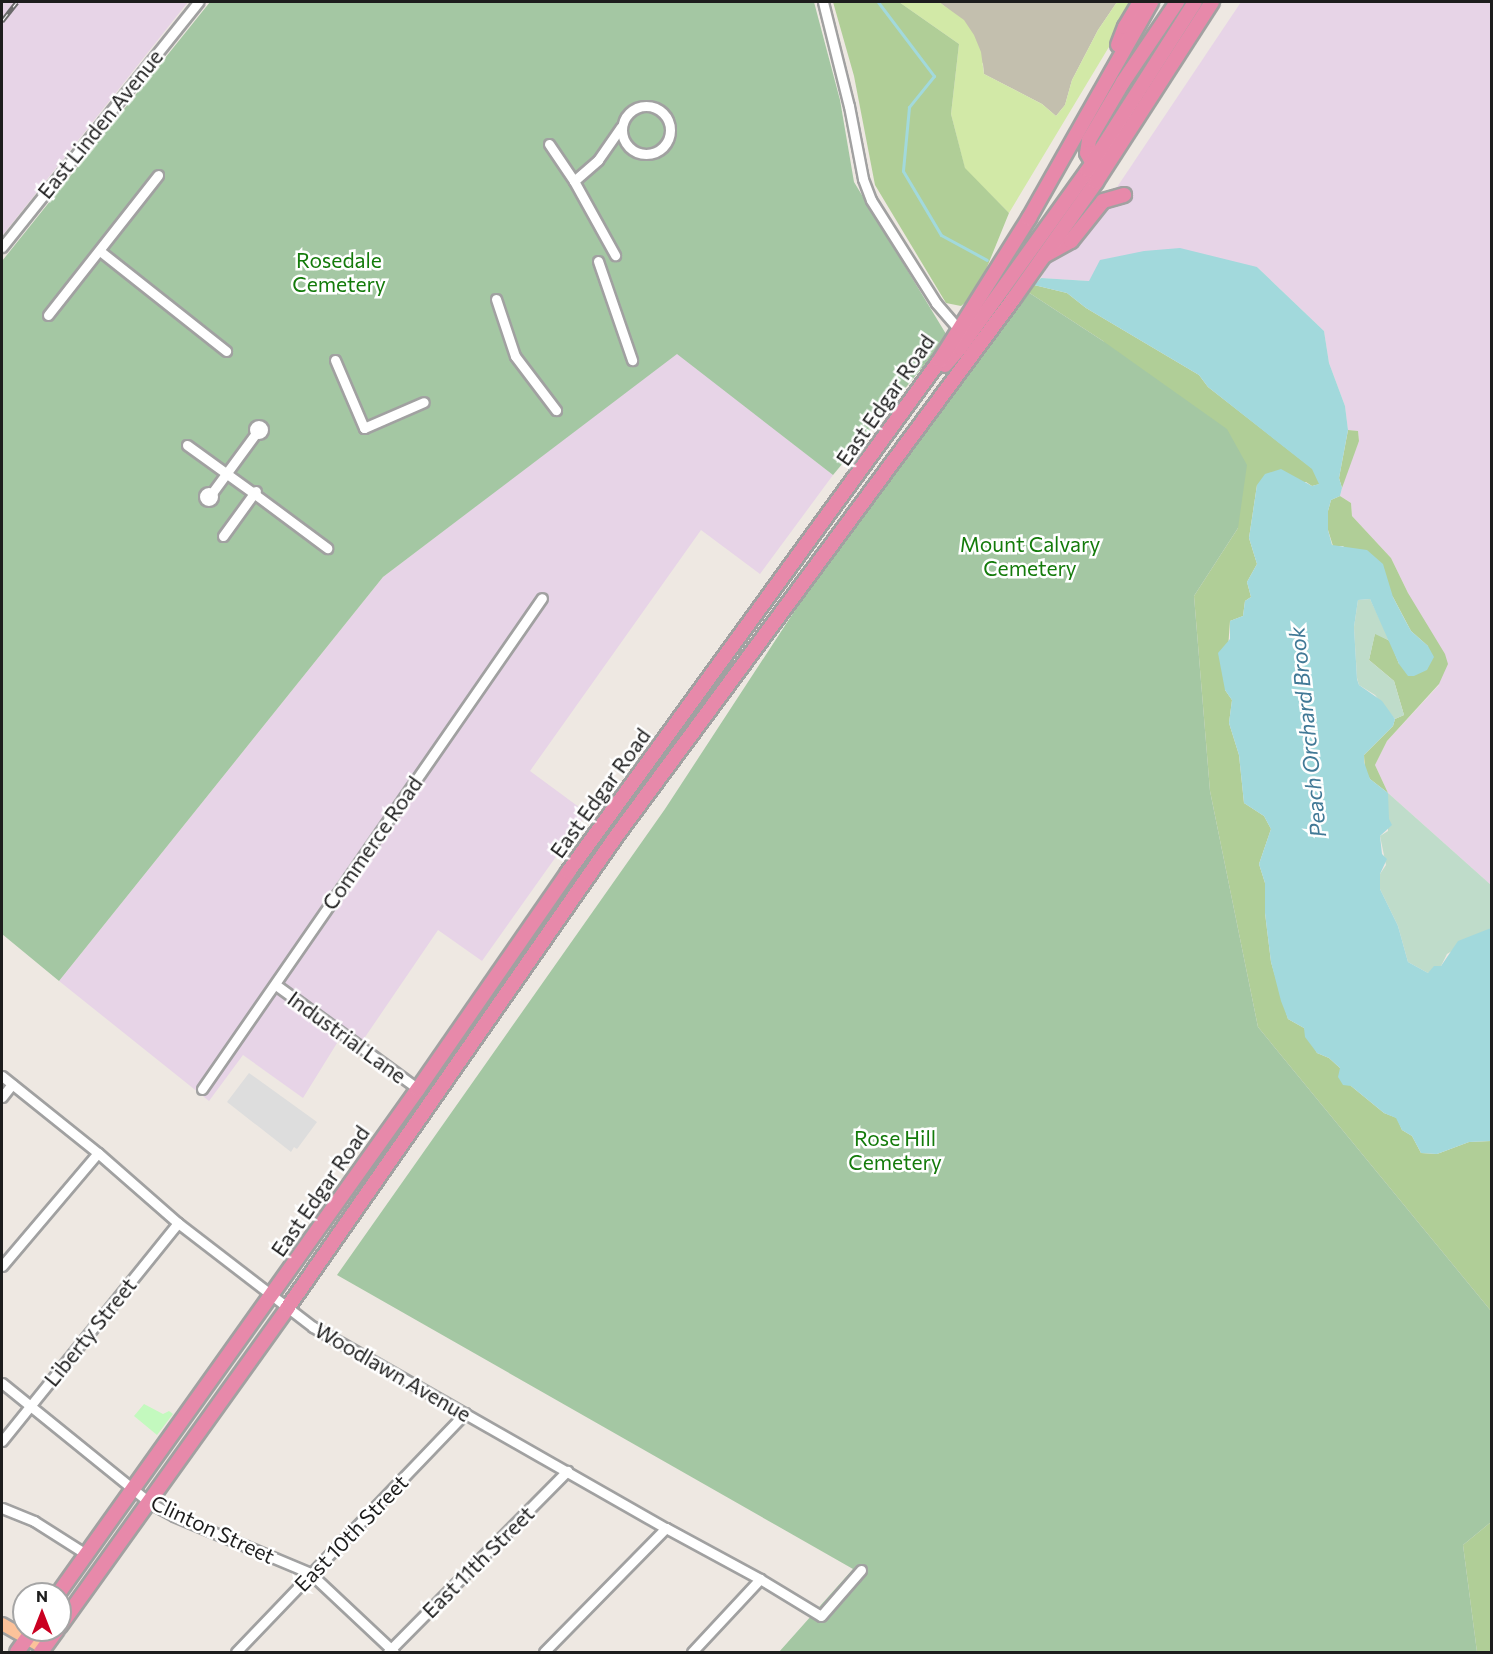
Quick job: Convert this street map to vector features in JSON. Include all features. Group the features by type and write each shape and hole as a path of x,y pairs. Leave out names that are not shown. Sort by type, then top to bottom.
{"highway":[{"path":"1107,77 1125,27 1140,2"},
{"name":"East Edgar Road","path":"66,1582 418,1089 568,872 960,331 1046,189 1151,2"},
{"path":"1101,176 1087,153 1089,140 1168,2"},
{"path":"1123,82 1178,2"},
{"path":"912,400 960,348 1093,164 1195,2"},
{"name":"East Edgar Road","path":"150,1503 617,836 1101,176 1212,2"},
{"path":"1042,257 1071,241 1103,201 1124,195"},
{"path":"72,1610 150,1503"}],"street":[{"name":"East Linden Avenue","path":"2,247 198,2"},
{"path":"823,2 849,106 862,179 871,200 936,303 960,331"},
{"path":"574,181 598,160 622,125 633,110 651,107 666,117 670,136 659,151 640,154 625,144 622,125"},
{"path":"549,144 574,181 615,255"},
{"path":"48,315 158,175"},
{"path":"100,251 226,351"},
{"path":"598,261 632,360"},
{"path":"496,299 515,356 556,410"},
{"path":"335,360 364,428 424,402"},
{"path":"212,494 256,433"},
{"path":"186,445 327,548"},
{"path":"223,536 254,494"},
{"name":"Commerce Road","path":"202,1089 542,598"},
{"name":"Industrial Lane","path":"276,985 418,1089"},
{"name":"Woodlawn Avenue","path":"2,1076 98,1153 178,1223 313,1327 760,1579 821,1616 861,1570"},
{"path":"2,1097 12,1084"},
{"path":"2,1266 98,1153"},
{"name":"Liberty Street","path":"2,1441 178,1223"},
{"name":"Clinton Street","path":"2,1383 150,1503 174,1516 311,1574 391,1652"},
{"name":"East 10th Street","path":"237,1653 465,1413"},
{"name":"East 11th Street","path":"391,1652 567,1471"},
{"path":"2,1508 42,1525 86,1554"},
{"path":"544,1653 666,1528"},
{"path":"693,1653 760,1579"}],"shaded area":[{"path":"2,2 188,2 2,236"},
{"path":"939,2 1117,2 1098,30 1072,80 1065,105 1056,116 1042,104 984,74 983,64 948,9"},
{"path":"1241,2 1491,2 1491,885 1388,793 1375,765 1387,741 1439,685 1408,593 1391,558 1352,516 1351,503 1340,496 1348,466 1359,441 1358,431 1348,430 1345,406 1329,363 1324,331 1257,267 1089,281 1041,278 1051,260 1074,246 1099,214"},
{"path":"677,353 833,475 760,574 701,530 530,771 587,813 482,961 438,930 359,1046 342,1035 303,1098 243,1055 209,1101 59,981 383,577"},
{"path":"249,1073 317,1122 297,1149 294,1147 291,1152 227,1102"}],"green space":[{"name":"Rosedale Cemetery","path":"210,2 814,2 840,100 854,182 946,334 942,344 833,475 677,354 383,577 59,981 2,934 2,261"},
{"path":"833,2 899,2 959,44 951,114 965,168 1009,213 981,282 972,297 961,306 946,303 875,185 854,76"},
{"path":"899,2 939,2 964,20 981,52 984,74 1042,104 1056,116 1065,105 1072,80 1098,30 1117,2 1136,2 1009,213 965,169 951,114 959,44"},
{"path":"1034,285 1067,293 1086,308 1199,375 1208,387 1313,469 1320,484 1312,486 1306,482 1257,485 1249,538 1257,564 1247,582 1251,597 1245,601 1243,616 1230,621 1225,690 1232,700 1229,723 1239,755 1244,803 1264,816 1271,829 1259,864 1265,883 1265,913 1271,962 1288,1019 1304,1028 1317,1053 1329,1058 1341,1069 1351,1086 1384,1113 1397,1118 1402,1130 1412,1136 1421,1153 1437,1154 1469,1142 1491,1141 1491,1311 1258,1027 1210,791 1194,596 1238,528 1103,341 1028,292"},
{"name":"Rose Hill Cemetery","path":"1028,292 1103,341 1227,429 1247,465 1238,528 1194,596 1210,791 1258,1027 1491,1311 1491,1522 1463,1545 1477,1652 779,1652 853,1569 337,1275 665,809 801,601"},
{"path":"1348,430 1358,431 1359,441 1342,488 1339,478"},
{"path":"1340,496 1351,503 1352,516 1391,558 1408,593 1445,654 1448,664 1439,684 1387,741 1375,765 1388,793 1370,779 1365,770 1364,755 1393,726 1395,719 1404,715 1394,681 1369,660 1375,633 1390,641 1399,664 1428,646 1411,631 1393,597 1343,546 1333,546 1328,530 1328,511 1331,500"},
{"path":"1370,599 1390,641 1375,634 1369,660 1394,681 1404,715 1395,719 1375,695 1359,685 1357,678 1354,627 1358,600"},
{"path":"1388,793 1491,885 1491,928 1447,954 1441,966 1428,973 1408,962 1398,926 1380,889 1380,874 1386,865 1380,836 1388,831"},
{"path":"144,1404 163,1414 169,1411 173,1414 157,1435 134,1416"},
{"path":"1491,1522 1491,1652 1477,1652 1463,1545"}],"water":[{"name":"Peach Orchard Brook","path":"1180,248 1257,267 1324,331 1329,363 1345,406 1348,430 1339,478 1342,488 1340,496 1331,500 1328,511 1328,530 1332,545 1367,550 1383,564 1393,597 1411,631 1428,646 1434,657 1427,670 1414,676 1408,676 1399,664 1370,599 1358,600 1354,627 1357,679 1359,685 1382,701 1395,719 1393,726 1364,755 1370,779 1388,793 1389,819 1392,825 1380,836 1382,854 1387,859 1380,874 1380,889 1398,926 1408,962 1428,973 1434,966 1441,966 1458,941 1491,928 1491,1141 1469,1142 1437,1154 1421,1153 1412,1136 1402,1130 1396,1118 1384,1113 1351,1086 1343,1085 1338,1077 1340,1068 1329,1058 1317,1053 1305,1037 1304,1028 1288,1019 1281,1001 1271,962 1265,913 1265,883 1259,864 1271,829 1264,816 1244,803 1239,755 1229,723 1232,700 1225,690 1218,653 1230,639 1230,621 1243,616 1245,601 1251,597 1247,582 1257,564 1249,538 1257,485 1265,474 1281,469 1312,486 1319,484 1312,469 1208,387 1199,375 1086,308 1067,293 1034,285 1041,278 1089,281 1100,260 1144,251"}],"waterway":[{"path":"878,2 934,76 909,107 903,171 941,235 987,260"}],"railway":[{"path":"2,21 17,2"}],"park label":[{"name":"Mount Calvary Cemetery","path":"1030,556"}]}
